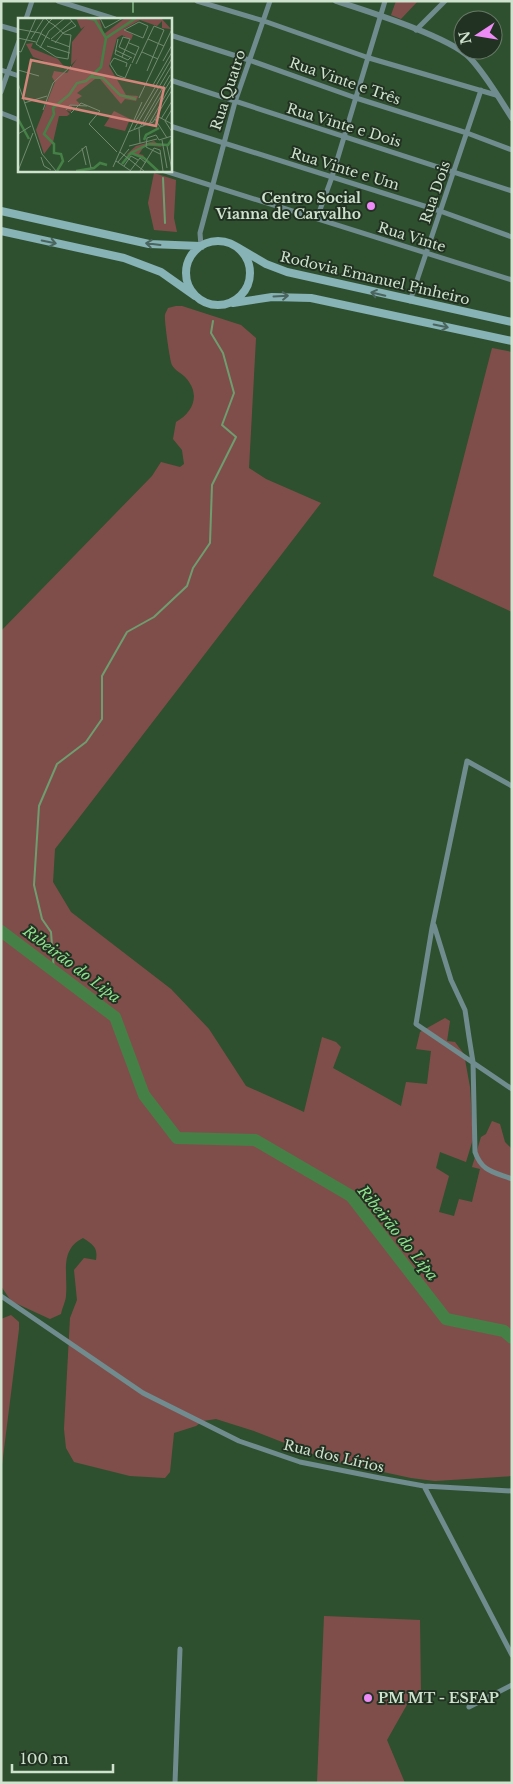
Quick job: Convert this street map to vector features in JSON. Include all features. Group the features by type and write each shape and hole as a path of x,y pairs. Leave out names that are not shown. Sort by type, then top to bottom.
{"main road":[{"path":"1,211 149,244 202,246"},
{"path":"1,231 124,258 161,272 195,296 213,305 272,297 311,298 512,341"},
{"path":"195,296 188,283 187,268 192,255 202,246 213,241 226,242 237,247 248,259 251,274 248,286 242,296 233,302"},
{"name":"Rodovia Emanuel Pinheiro","path":"237,247 252,257 287,272 410,301 512,322"}],"street":[{"path":"26,18 32,1"},
{"path":"58,1 113,18"},
{"path":"197,1 264,21 369,58 496,95"},
{"name":"Rua Quatro","path":"202,246 200,233 223,144 235,102 270,1"},
{"path":"336,1 416,30 458,49 469,57 512,118"},
{"path":"317,218 332,177 385,1"},
{"path":"416,30 445,1"},
{"path":"1,26 18,31"},
{"name":"Rua Vinte e Três","path":"171,36 249,60 356,98 467,133 512,150"},
{"path":"1,92 18,44"},
{"path":"1,70 18,76"},
{"name":"Rua Vinte e Dois","path":"171,80 512,191"},
{"name":"Rua Dois","path":"410,301 481,90"},
{"path":"1,113 18,120"},
{"name":"Rua Vinte e Um","path":"171,126 440,211 512,237"},
{"name":"Rua Vinte","path":"165,171 512,280"},
{"path":"512,786 467,760 433,921 416,1024 512,1089"},
{"path":"433,921 442,954 464,1010 473,1062 475,1152 479,1163 484,1168 512,1179"},
{"name":"Rua dos Lírios","path":"1,1296 143,1393 239,1441 300,1462 424,1486 512,1490"},
{"path":"424,1486 512,1655"},
{"path":"174,1783 180,1649"},
{"path":"469,1707 512,1685"}],"shaded area":[{"path":"396,1 418,1 401,19 391,15"},
{"path":"154,173 176,180 174,218 177,232 154,230 148,203"},
{"path":"182,306 241,325 256,338 249,468 266,479 321,503 55,849 53,882 71,912 171,989 209,1029 246,1086 304,1112 322,1037 336,1042 341,1047 333,1068 401,1106 406,1082 427,1084 431,1051 416,1049 420,1032 445,1018 450,1021 447,1041 455,1042 464,1054 470,1087 473,1139 466,1162 440,1152 436,1168 449,1176 439,1212 454,1216 459,1199 472,1202 480,1169 472,1167 481,1137 486,1134 492,1121 500,1124 505,1142 512,1149 512,1476 435,1481 411,1478 328,1460 254,1431 216,1419 203,1421 196,1426 174,1433 170,1472 165,1478 130,1476 74,1462 66,1448 64,1429 70,1318 77,1300 74,1270 84,1258 96,1260 96,1250 83,1238 70,1249 66,1263 65,1302 61,1314 50,1319 11,1301 1,1286 1,631 152,476 161,462 180,467 184,464 182,450 173,439 176,422 191,408 194,397 191,384 173,367 171,362 165,314 168,308"},
{"path":"492,348 512,352 512,612 433,576"},
{"path":"11,1315 19,1322 19,1329 1,1473 1,1319"},
{"name":"PM MT - ESFAP","path":"324,1616 420,1620 421,1696 409,1701 387,1740 405,1783 317,1783"}],"waterway":[{"path":"133,1 133,12"},
{"path":"163,178 165,223"},
{"path":"54,972 51,932 42,919 34,885 39,806 57,764 86,742 102,719 102,676 127,632 154,617 187,586 193,568 210,543 212,485 236,437 222,425 234,393 223,353 211,333 213,321"},
{"name":"Ribeirão do Lipa","path":"1,931 115,1017 144,1095 177,1138 255,1140 351,1196 446,1319 504,1331 512,1338"}],"place":[{"name":"Centro Social Vianna de Carvalho","path":"371,206"},
{"name":"PM MT - ESFAP","path":"368,1698"}]}
